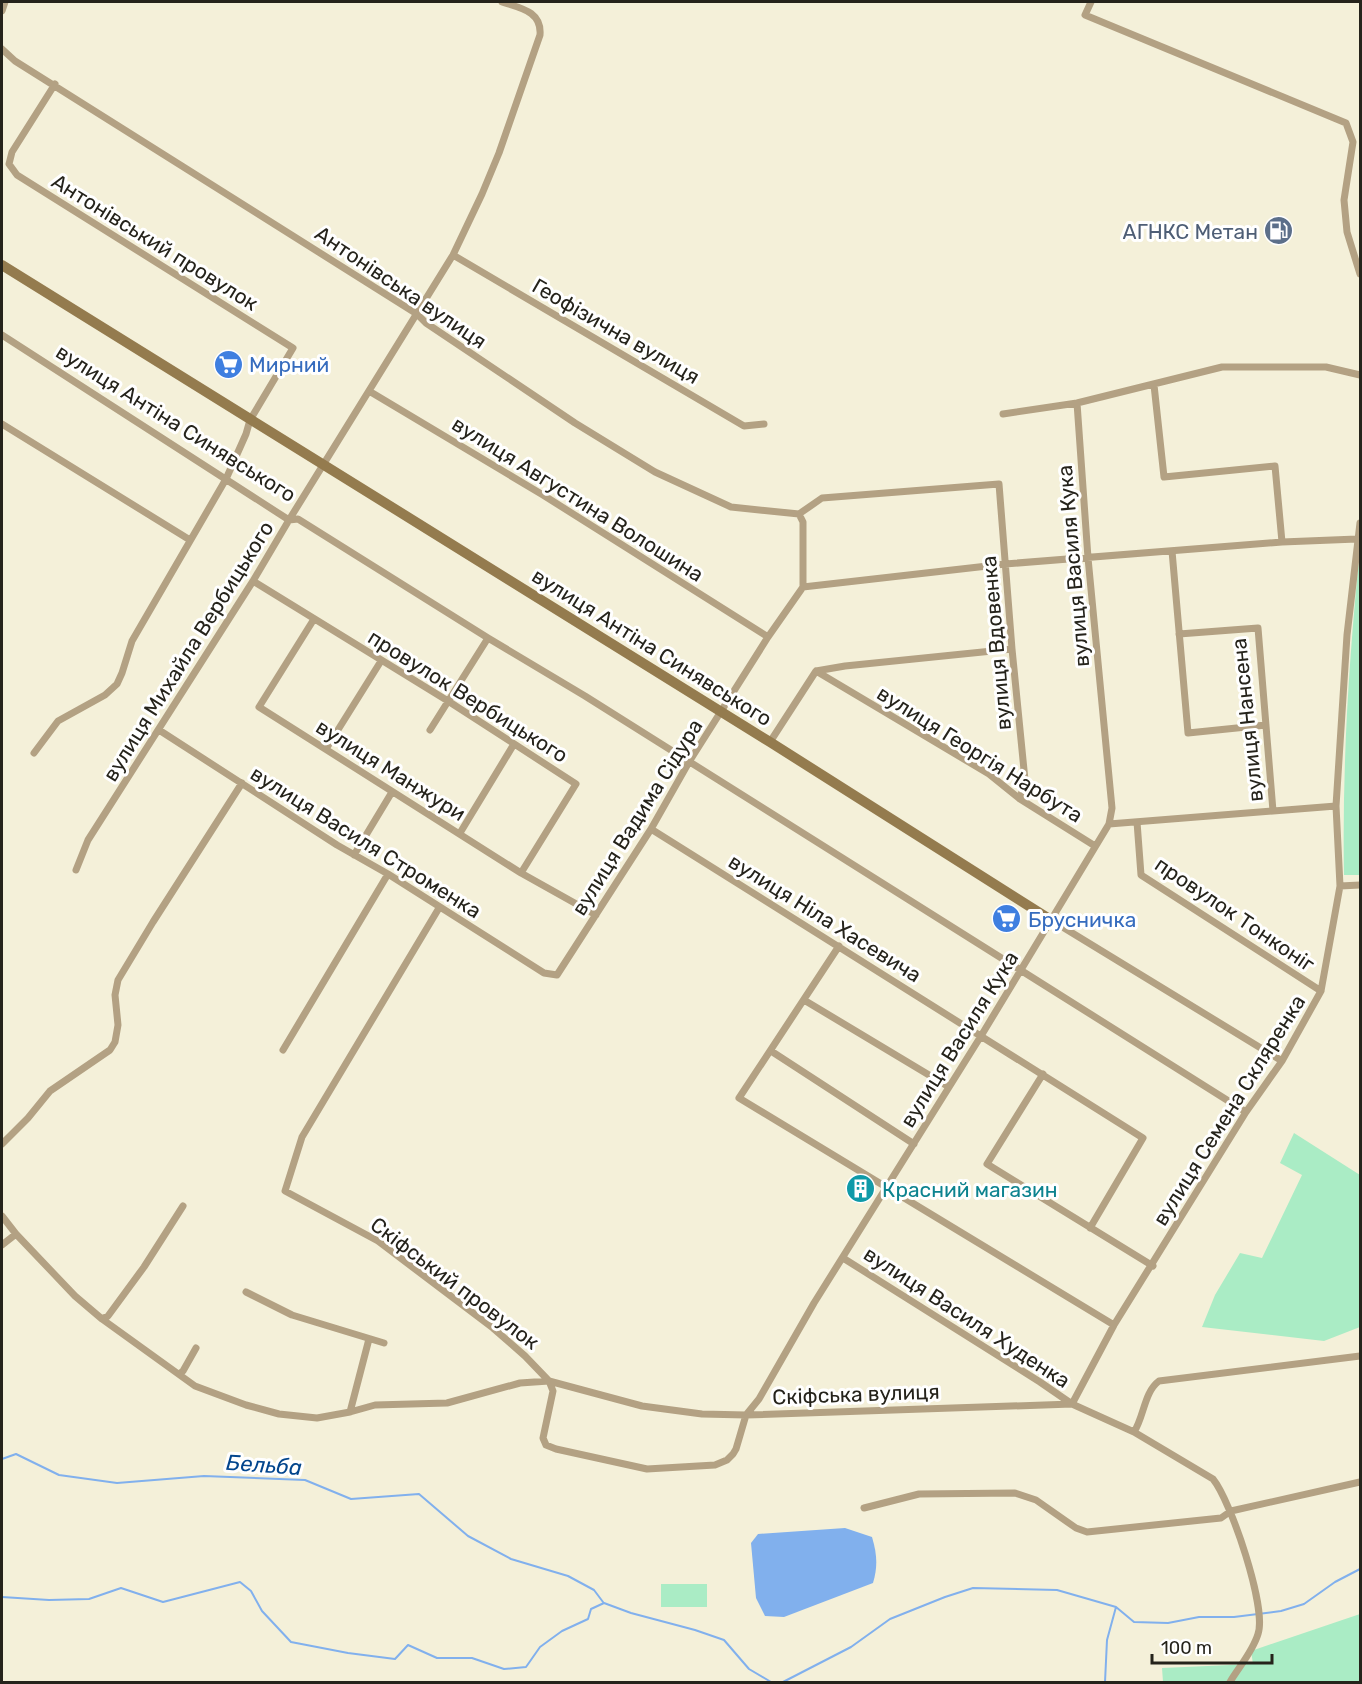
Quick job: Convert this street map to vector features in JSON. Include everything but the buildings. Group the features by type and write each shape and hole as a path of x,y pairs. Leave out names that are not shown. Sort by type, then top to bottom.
{"street":[{"path":"2,11 5,2"},
{"name":"вулиця Михайла Вербицького","path":"76,870 88,840 253,582 453,255 499,153 540,35 539,21 534,14 502,2"},
{"path":"1090,2 1085,15 1346,123 1353,142 1344,200 1347,232 1360,274"},
{"name":"Антонівська вулиця","path":"2,49 15,61 55,84 417,314 426,323 575,423 655,472 731,507 799,514"},
{"name":"Антонівський провулок","path":"55,84 12,152 9,164 11,169 17,175 293,348 250,420"},
{"path":"1353,142 1360,138"},
{"name":"Геофізична вулиця","path":"453,255 744,426 764,424"},
{"name":"вулиця Антіна Синявського","path":"2,265 721,714 770,742 1051,920 1282,1061"},
{"name":"вулиця Антіна Синявського","path":"2,335 289,520 298,519 585,696 1246,1112"},
{"path":"1003,414 1077,404 1222,368 1326,367 1360,375"},
{"path":"1154,385 1164,477 1275,466 1282,542"},
{"name":"вулиця Августина Волошина","path":"369,391 543,495 768,637"},
{"name":"вулиця Василя Кука","path":"746,1414 759,1398 885,1187 1022,971 1109,824 1112,808 1088,558 1077,404"},
{"path":"34,753 58,721 105,694 117,684 132,641 226,479 250,420"},
{"path":"2,424 190,540"},
{"name":"вулиця Вдовенка","path":"799,514 822,498 999,484 1025,780 1020,799"},
{"path":"799,514 803,522 803,587 1005,564 1282,542 1357,540"},
{"name":"вулиця Семена Скляренка","path":"1072,1404 1114,1325 1153,1266 1246,1112 1282,1061 1321,991 1340,886 1336,806 1347,635 1360,523"},
{"path":"1172,551 1188,733 1266,725"},
{"name":"провулок Вербицького","path":"253,582 448,700 576,784 521,873"},
{"name":"вулиця Вадима Сідура","path":"557,975 651,829 689,762 768,637 803,587"},
{"name":"вулиця Манжури","path":"314,618 259,707 521,873 596,915"},
{"name":"вулиця Нансена","path":"1179,634 1258,628 1273,811"},
{"path":"430,730 488,638"},
{"path":"770,742 816,671 1012,649"},
{"path":"326,749 381,661"},
{"name":"вулиця Георгія Нарбута","path":"816,671 989,774 1020,799 1095,846"},
{"name":"вулиця Василя Строменка","path":"159,730 544,974 557,975"},
{"path":"460,833 514,744"},
{"path":"2,1144 28,1118 50,1091 110,1050 115,1042 118,1025 116,995 118,980 242,783"},
{"path":"354,855 392,792"},
{"path":"1109,824 1336,806"},
{"name":"провулок Тонконіг","path":"1137,822 1141,875 1321,991"},
{"name":"вулиця Ніла Хасевича","path":"651,829 1143,1138 1090,1228"},
{"path":"283,1050 388,874"},
{"path":"1340,886 1360,885"},
{"name":"Скіфський провулок","path":"439,908 302,1137 285,1191 378,1241 493,1328 549,1381"},
{"path":"839,946 739,1098 1114,1325"},
{"path":"804,1000 949,1087"},
{"path":"771,1051 914,1144"},
{"path":"1043,1074 987,1164 1153,1266"},
{"path":"102,1319 108,1316 144,1267 183,1206"},
{"path":"2,1216 75,1296 102,1319 195,1386 246,1405 279,1414 317,1418 375,1405 447,1403 520,1383 549,1381 642,1406 702,1414 746,1414"},
{"path":"2,1245 16,1234"},
{"name":"вулиця Василя Худенка","path":"843,1258 1072,1404"},
{"path":"246,1292 292,1315 384,1343"},
{"path":"350,1412 369,1340"},
{"path":"179,1374 196,1348"},
{"path":"1134,1432 1139,1425 1152,1386 1159,1381 1360,1356"},
{"name":"Скіфська вулиця","path":"549,1381 553,1391 543,1438 546,1445 647,1468 715,1465 727,1460 736,1449 746,1414 1072,1404 1134,1432 1213,1479 1220,1487 1249,1564 1259,1625 1255,1641 1230,1683"},
{"path":"864,1508 919,1494 1015,1493 1035,1500 1076,1528 1087,1532 1221,1518 1230,1511 1360,1482"}],"green space":[{"path":"1360,549 1360,875 1344,875 1347,712"},
{"path":"1294,1133 1360,1175 1360,1327 1324,1341 1202,1327 1215,1295 1240,1253 1262,1258 1302,1175 1280,1163"},
{"path":"661,1584 707,1584 707,1607 661,1607"},
{"path":"1360,1614 1360,1682 1163,1682 1162,1668 1253,1664 1251,1651"}],"water":[{"path":"845,1528 872,1537 876,1560 873,1583 784,1617 765,1616 756,1598 751,1543 758,1534"}],"waterway":[{"name":"Бельба","path":"2,1459 16,1454 59,1475 117,1483 204,1476 305,1480 351,1499 419,1494 468,1536 511,1559 568,1576 594,1590 603,1602"},
{"path":"783,1682 851,1647 890,1619 973,1588 1057,1590 1116,1607 1134,1622 1168,1623 1199,1617 1234,1617 1281,1611 1304,1604 1335,1582 1360,1569"},
{"path":"2,1597 49,1600 89,1599 121,1588 163,1602 240,1582 251,1591 262,1611 291,1642 395,1659 408,1645 437,1658 472,1658 504,1669 526,1667 540,1647 562,1631 588,1619 591,1609 604,1603 724,1640 749,1669 771,1682"},
{"path":"1105,1682 1107,1640 1116,1607"}],"place":[{"name":"АГНКС Метан","path":"1279,231"},
{"name":"Мирний","path":"228,364"},
{"name":"Брусничка","path":"1007,919"},
{"name":"Красний магазин","path":"861,1189"}]}
